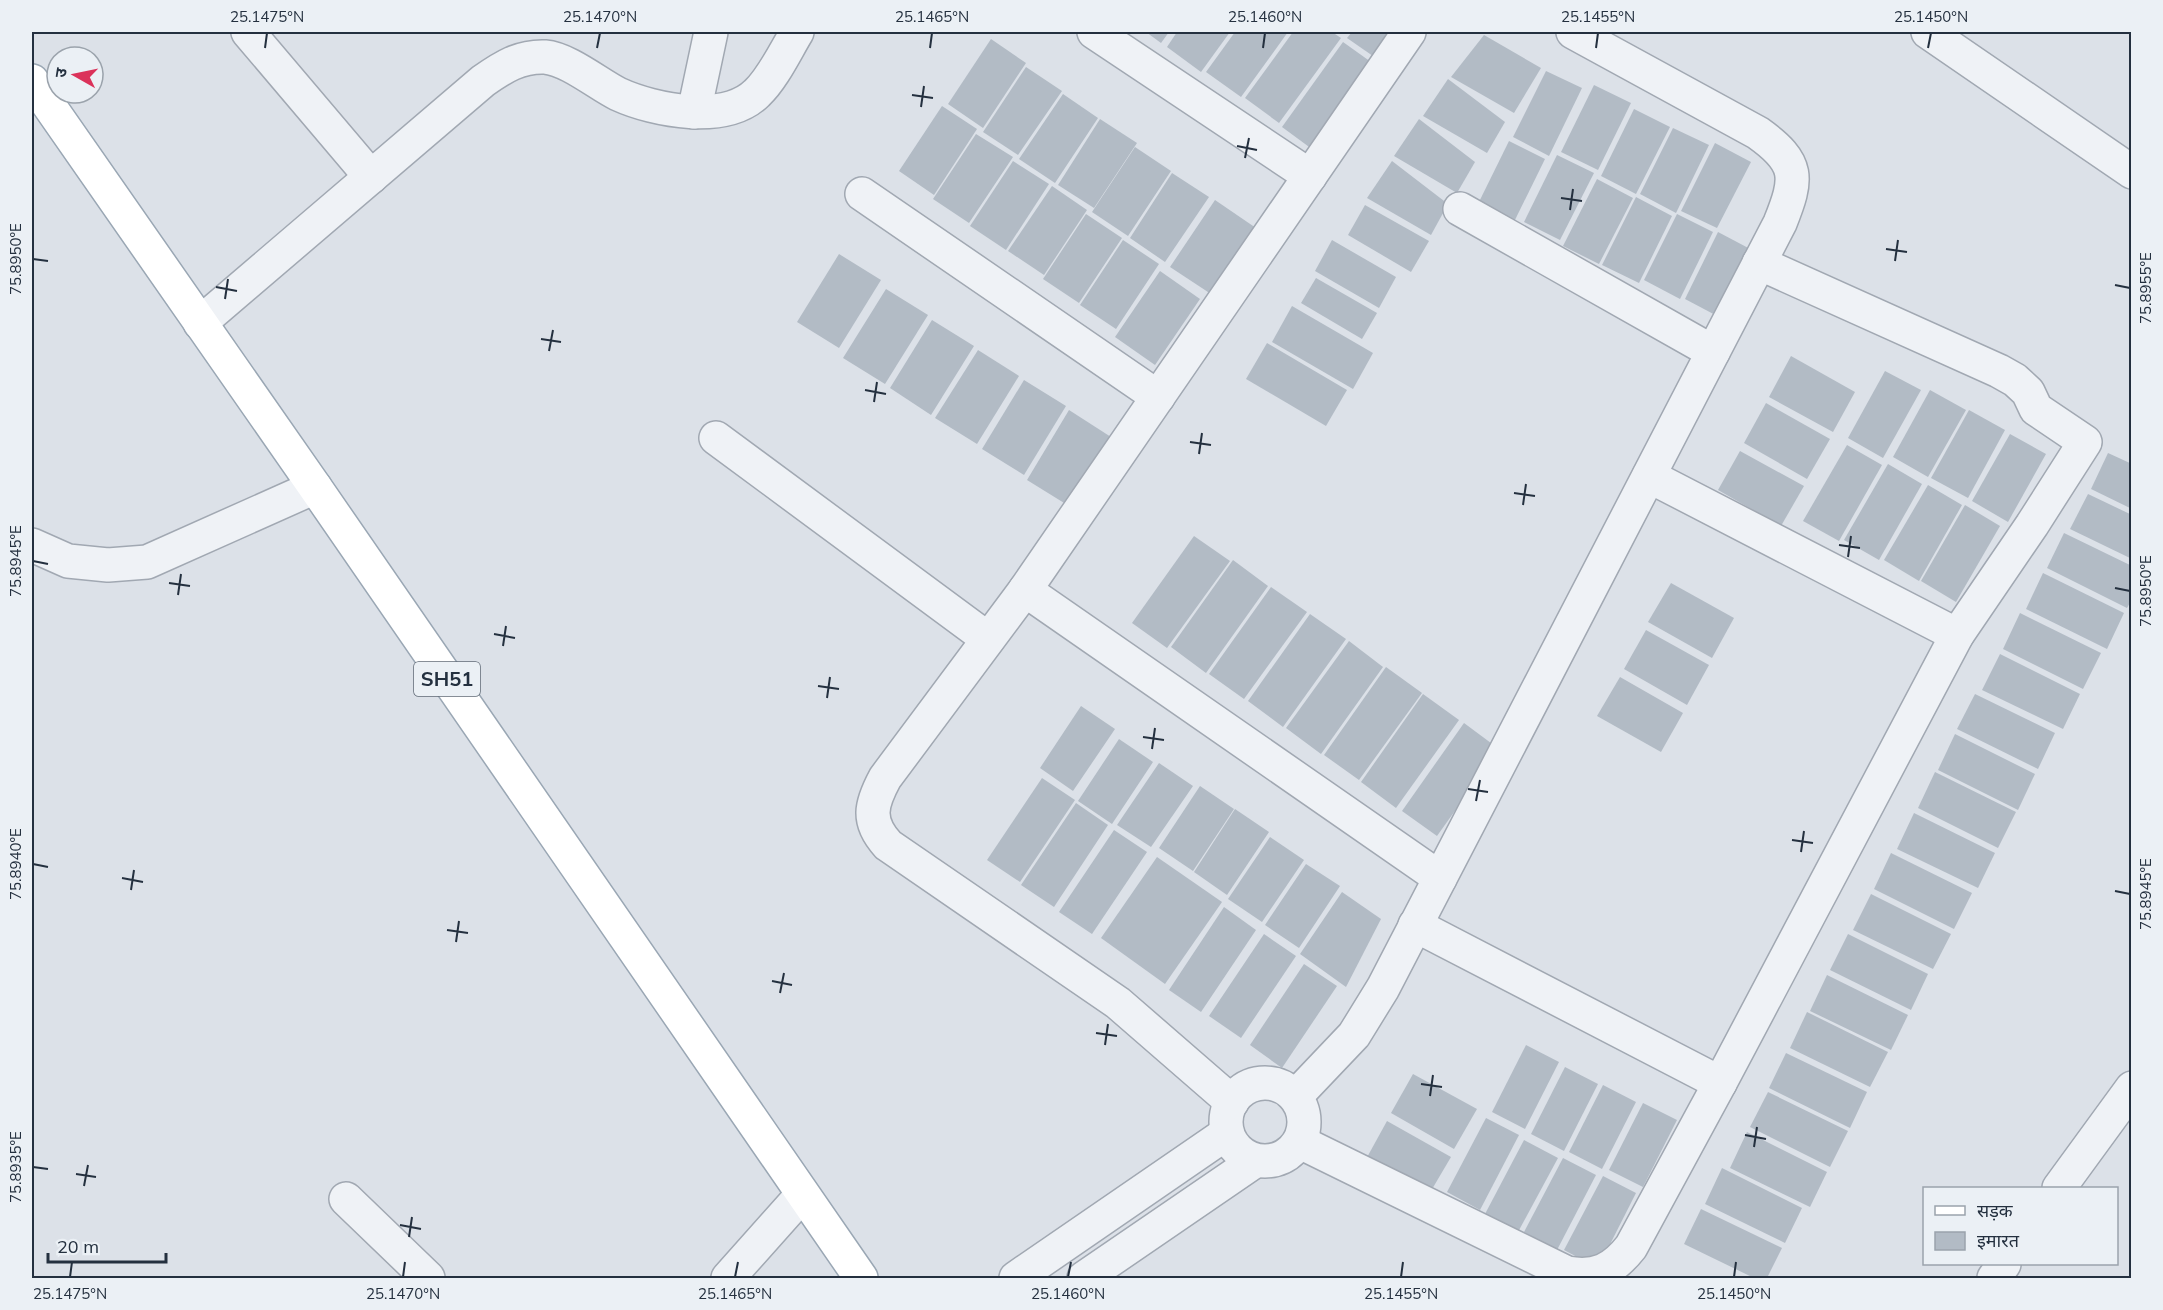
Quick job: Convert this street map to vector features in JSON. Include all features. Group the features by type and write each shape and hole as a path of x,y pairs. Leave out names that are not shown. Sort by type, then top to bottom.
{"main road":[{"name":"SH51","path":"32,81 861,1278"}],"street":[{"path":"248,32 371,177"},
{"path":"528,32 547,57"},
{"path":"688,111 711,32"},
{"path":"200,323 483,81 511,62 525,58 547,57 564,63 619,94 648,104 688,111 715,112 729,110 743,104 758,92 797,32"},
{"path":"1094,32 1310,176"},
{"path":"1016,1278 1229,1118 1244,1088 1263,1083 1281,1086 1296,1096 1303,1111 1305,1127 1300,1142 1288,1155 1272,1162 1255,1161 1242,1155 1233,1145 1229,1118 1118,1003 888,844 879,835 873,822 876,794 885,778 1025,590 1409,32"},
{"path":"1296,1096 1354,1035 1383,988 1780,223 1792,193 1793,177 1788,161 1758,132 1573,32"},
{"path":"1928,32 2132,172"},
{"path":"862,194 1158,397"},
{"path":"1460,209 1713,352"},
{"path":"1300,1142 1567,1273 1580,1275 1596,1273 1610,1268 1620,1260 1631,1247 1720,1083 1957,635 2085,442 2036,409 2028,392 2015,380 1999,371 1759,263"},
{"path":"716,438 988,639"},
{"path":"1649,476 1957,635"},
{"path":"32,545 68,561 108,565 147,562 315,487"},
{"path":"1025,590 1440,878"},
{"path":"1415,925 1720,1083"},
{"path":"2060,1187 2132,1088"},
{"path":"1084,1278 1255,1161"},
{"path":"728,1278 802,1195"},
{"path":"346,1199 428,1278"},
{"path":"1994,1278 2003,1265"}],"building":[{"path":"1146,32 1169,32 1161,43"},
{"path":"1177,32 1230,32 1201,72 1167,47"},
{"path":"1235,32 1288,32 1241,97 1206,72"},
{"path":"1293,32 1332,32 1341,38 1279,123 1245,98"},
{"path":"1352,32 1404,32 1383,63 1347,38"},
{"path":"1484,35 1541,68 1514,113 1451,77"},
{"path":"991,39 1026,63 983,128 948,104"},
{"path":"1343,42 1378,67 1316,152 1282,127"},
{"path":"1026,67 1062,91 1018,155 983,132"},
{"path":"1546,71 1582,88 1549,156 1513,137"},
{"path":"1448,79 1505,122 1487,153 1423,116"},
{"path":"1594,85 1631,103 1598,170 1561,152"},
{"path":"1063,94 1098,118 1055,183 1019,159"},
{"path":"942,106 977,129 934,195 899,171"},
{"path":"1634,109 1670,127 1636,194 1601,176"},
{"path":"1100,119 1137,143 1094,208 1058,185"},
{"path":"1419,119 1475,162 1457,193 1394,156"},
{"path":"1673,128 1709,145 1676,213 1640,194"},
{"path":"976,134 1013,157 969,223 933,199"},
{"path":"1509,141 1545,159 1512,226 1476,208"},
{"path":"1715,143 1751,162 1717,228 1681,211"},
{"path":"1135,147 1171,171 1128,236 1092,212"},
{"path":"1557,155 1594,173 1560,240 1524,222"},
{"path":"1013,161 1049,184 1006,250 970,226"},
{"path":"1392,161 1448,204 1431,235 1367,198"},
{"path":"1172,173 1209,197 1165,262 1130,238"},
{"path":"1597,179 1633,198 1599,264 1563,246"},
{"path":"1052,186 1087,210 1044,275 1008,251"},
{"path":"1636,197 1672,216 1639,283 1602,265"},
{"path":"1215,200 1256,228 1211,294 1170,267"},
{"path":"1365,205 1429,241 1411,272 1348,235"},
{"path":"1086,214 1122,238 1079,303 1043,279"},
{"path":"1677,214 1713,232 1680,299 1644,280"},
{"path":"1718,232 1754,251 1721,318 1685,299"},
{"path":"1123,240 1159,264 1116,329 1080,305"},
{"path":"1332,240 1396,277 1379,308 1315,271"},
{"path":"839,254 881,280 839,348 797,322"},
{"path":"1160,271 1200,299 1155,365 1115,337"},
{"path":"1316,278 1377,313 1362,339 1301,303"},
{"path":"886,289 928,315 885,384 843,358"},
{"path":"1292,306 1373,353 1353,389 1272,342"},
{"path":"932,320 974,346 931,415 890,388"},
{"path":"1267,343 1347,390 1326,426 1246,379"},
{"path":"978,350 1019,376 977,444 935,418"},
{"path":"1791,356 1855,392 1833,432 1769,397"},
{"path":"1885,371 1921,390 1883,458 1848,438"},
{"path":"1024,380 1066,406 1024,475 982,449"},
{"path":"1930,390 1966,410 1928,477 1893,457"},
{"path":"1766,403 1830,439 1807,479 1744,443"},
{"path":"1069,410 1111,437 1069,506 1027,480"},
{"path":"1969,410 2005,430 1968,498 1931,478"},
{"path":"2010,434 2046,454 2008,522 1972,501"},
{"path":"1847,445 1882,465 1839,541 1803,521"},
{"path":"1740,451 1804,486 1781,526 1718,490"},
{"path":"2108,453 2132,464 2132,509 2091,489"},
{"path":"1888,464 1922,484 1879,560 1844,540"},
{"path":"1928,485 1962,505 1919,581 1884,560"},
{"path":"2088,494 2132,515 2132,559 2070,529"},
{"path":"1965,505 2000,526 1956,602 1921,581"},
{"path":"2064,533 2132,566 2132,599 2127,608 2047,568"},
{"path":"1194,536 1230,561 1167,648 1132,623"},
{"path":"1233,560 1268,586 1206,673 1171,647"},
{"path":"2043,573 2124,613 2107,649 2026,609"},
{"path":"1671,583 1734,618 1712,658 1648,622"},
{"path":"1271,587 1307,612 1244,699 1209,674"},
{"path":"2020,613 2101,653 2083,689 2003,649"},
{"path":"1310,614 1346,639 1283,727 1248,701"},
{"path":"1646,630 1709,665 1687,705 1624,669"},
{"path":"1349,641 1383,667 1321,754 1286,728"},
{"path":"2000,654 2080,694 2063,729 1982,690"},
{"path":"1386,667 1422,693 1359,780 1324,755"},
{"path":"1620,677 1683,713 1661,752 1597,716"},
{"path":"1423,694 1459,720 1396,808 1361,782"},
{"path":"1975,694 2055,733 2038,769 1957,729"},
{"path":"1081,706 1115,729 1073,791 1040,768"},
{"path":"1464,723 1499,749 1437,836 1402,811"},
{"path":"1955,734 2035,774 2018,810 1938,770"},
{"path":"1119,739 1153,762 1112,824 1078,801"},
{"path":"1159,763 1193,786 1151,847 1117,825"},
{"path":"1935,772 2016,812 1998,848 1918,808"},
{"path":"1042,778 1075,800 1020,882 987,860"},
{"path":"1200,786 1234,809 1193,871 1159,848"},
{"path":"1076,803 1108,825 1054,907 1021,885"},
{"path":"1235,809 1269,832 1227,895 1194,872"},
{"path":"1914,813 1995,853 1978,888 1897,849"},
{"path":"1114,830 1147,852 1092,934 1059,912"},
{"path":"1270,837 1304,860 1262,922 1228,899"},
{"path":"1891,853 1972,893 1954,929 1874,889"},
{"path":"1157,857 1222,902 1165,984 1101,938"},
{"path":"1306,864 1340,886 1299,948 1265,925"},
{"path":"1342,892 1381,919 1346,987 1300,954"},
{"path":"1871,894 1951,934 1933,969 1853,930"},
{"path":"1224,907 1256,930 1201,1012 1169,990"},
{"path":"1264,934 1296,956 1241,1038 1209,1016"},
{"path":"1848,934 1928,974 1911,1010 1830,970"},
{"path":"1304,964 1337,986 1282,1068 1250,1045"},
{"path":"1827,975 1908,1015 1891,1050 1810,1011"},
{"path":"1807,1012 1888,1052 1870,1087 1790,1048"},
{"path":"1526,1045 1559,1062 1525,1129 1492,1112"},
{"path":"1786,1053 1867,1092 1850,1128 1769,1088"},
{"path":"1565,1067 1598,1084 1564,1151 1531,1134"},
{"path":"1413,1074 1477,1109 1454,1149 1391,1113"},
{"path":"1603,1085 1636,1102 1602,1169 1569,1152"},
{"path":"1768,1092 1848,1131 1830,1167 1750,1127"},
{"path":"1643,1103 1677,1120 1643,1187 1609,1170"},
{"path":"1486,1118 1519,1135 1480,1210 1447,1192"},
{"path":"1387,1121 1451,1157 1428,1196 1365,1161"},
{"path":"1747,1132 1827,1172 1810,1207 1730,1168"},
{"path":"1524,1140 1558,1158 1518,1232 1485,1214"},
{"path":"1563,1158 1596,1175 1557,1250 1524,1232"},
{"path":"1722,1168 1802,1208 1785,1243 1705,1204"},
{"path":"1603,1176 1636,1193 1598,1268 1564,1250"},
{"path":"1701,1209 1782,1248 1767,1278 1754,1278 1684,1244"}]}
